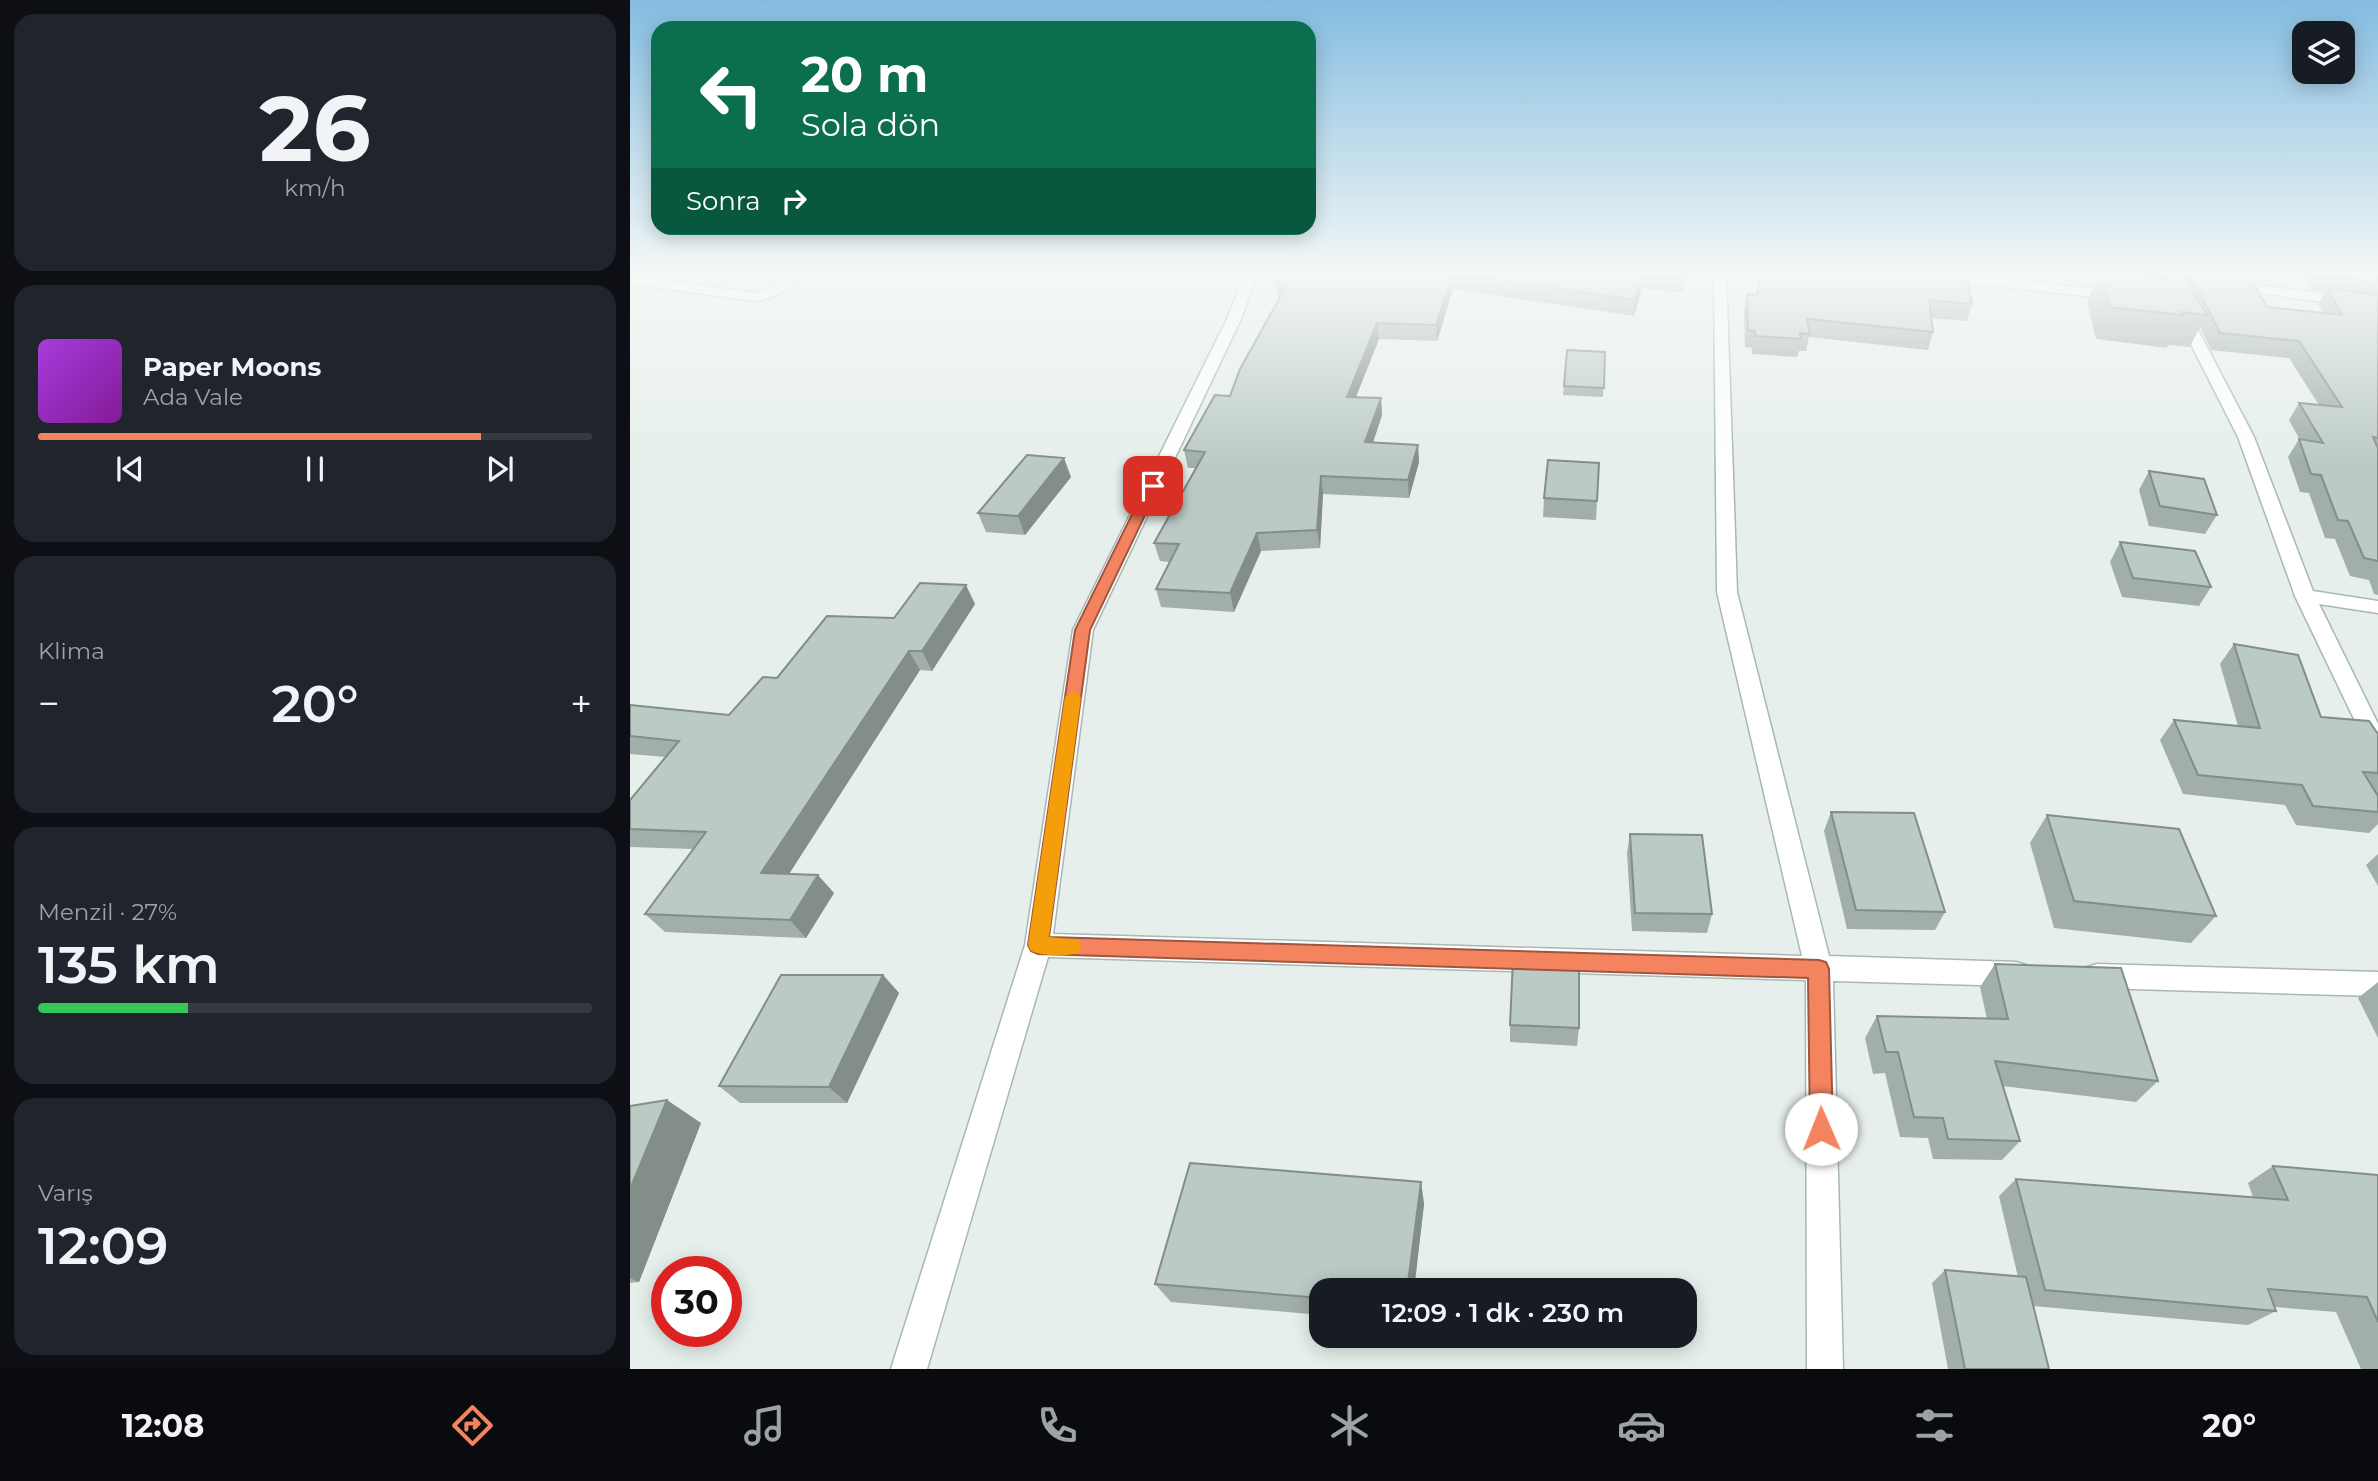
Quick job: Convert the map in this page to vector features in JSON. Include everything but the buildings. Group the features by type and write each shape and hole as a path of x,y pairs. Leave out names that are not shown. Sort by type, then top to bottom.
{"street":[{"path":"909,1369 1038,945 1083,630 1226,336"},
{"path":"1721,336 1727,592 1819,969 1825,1369"},
{"path":"2190,336 2246,437 2305,596 2378,746"},
{"path":"2305,596 2378,607"},
{"path":"1038,945 2042,975"},
{"path":"2070,975 2378,984"}],"slow traffic":[{"path":"1071,946 1038,945 1073,697"}],"route":[{"path":"1153,486 1083,630 1038,945 1819,969 1821,1129"}]}
